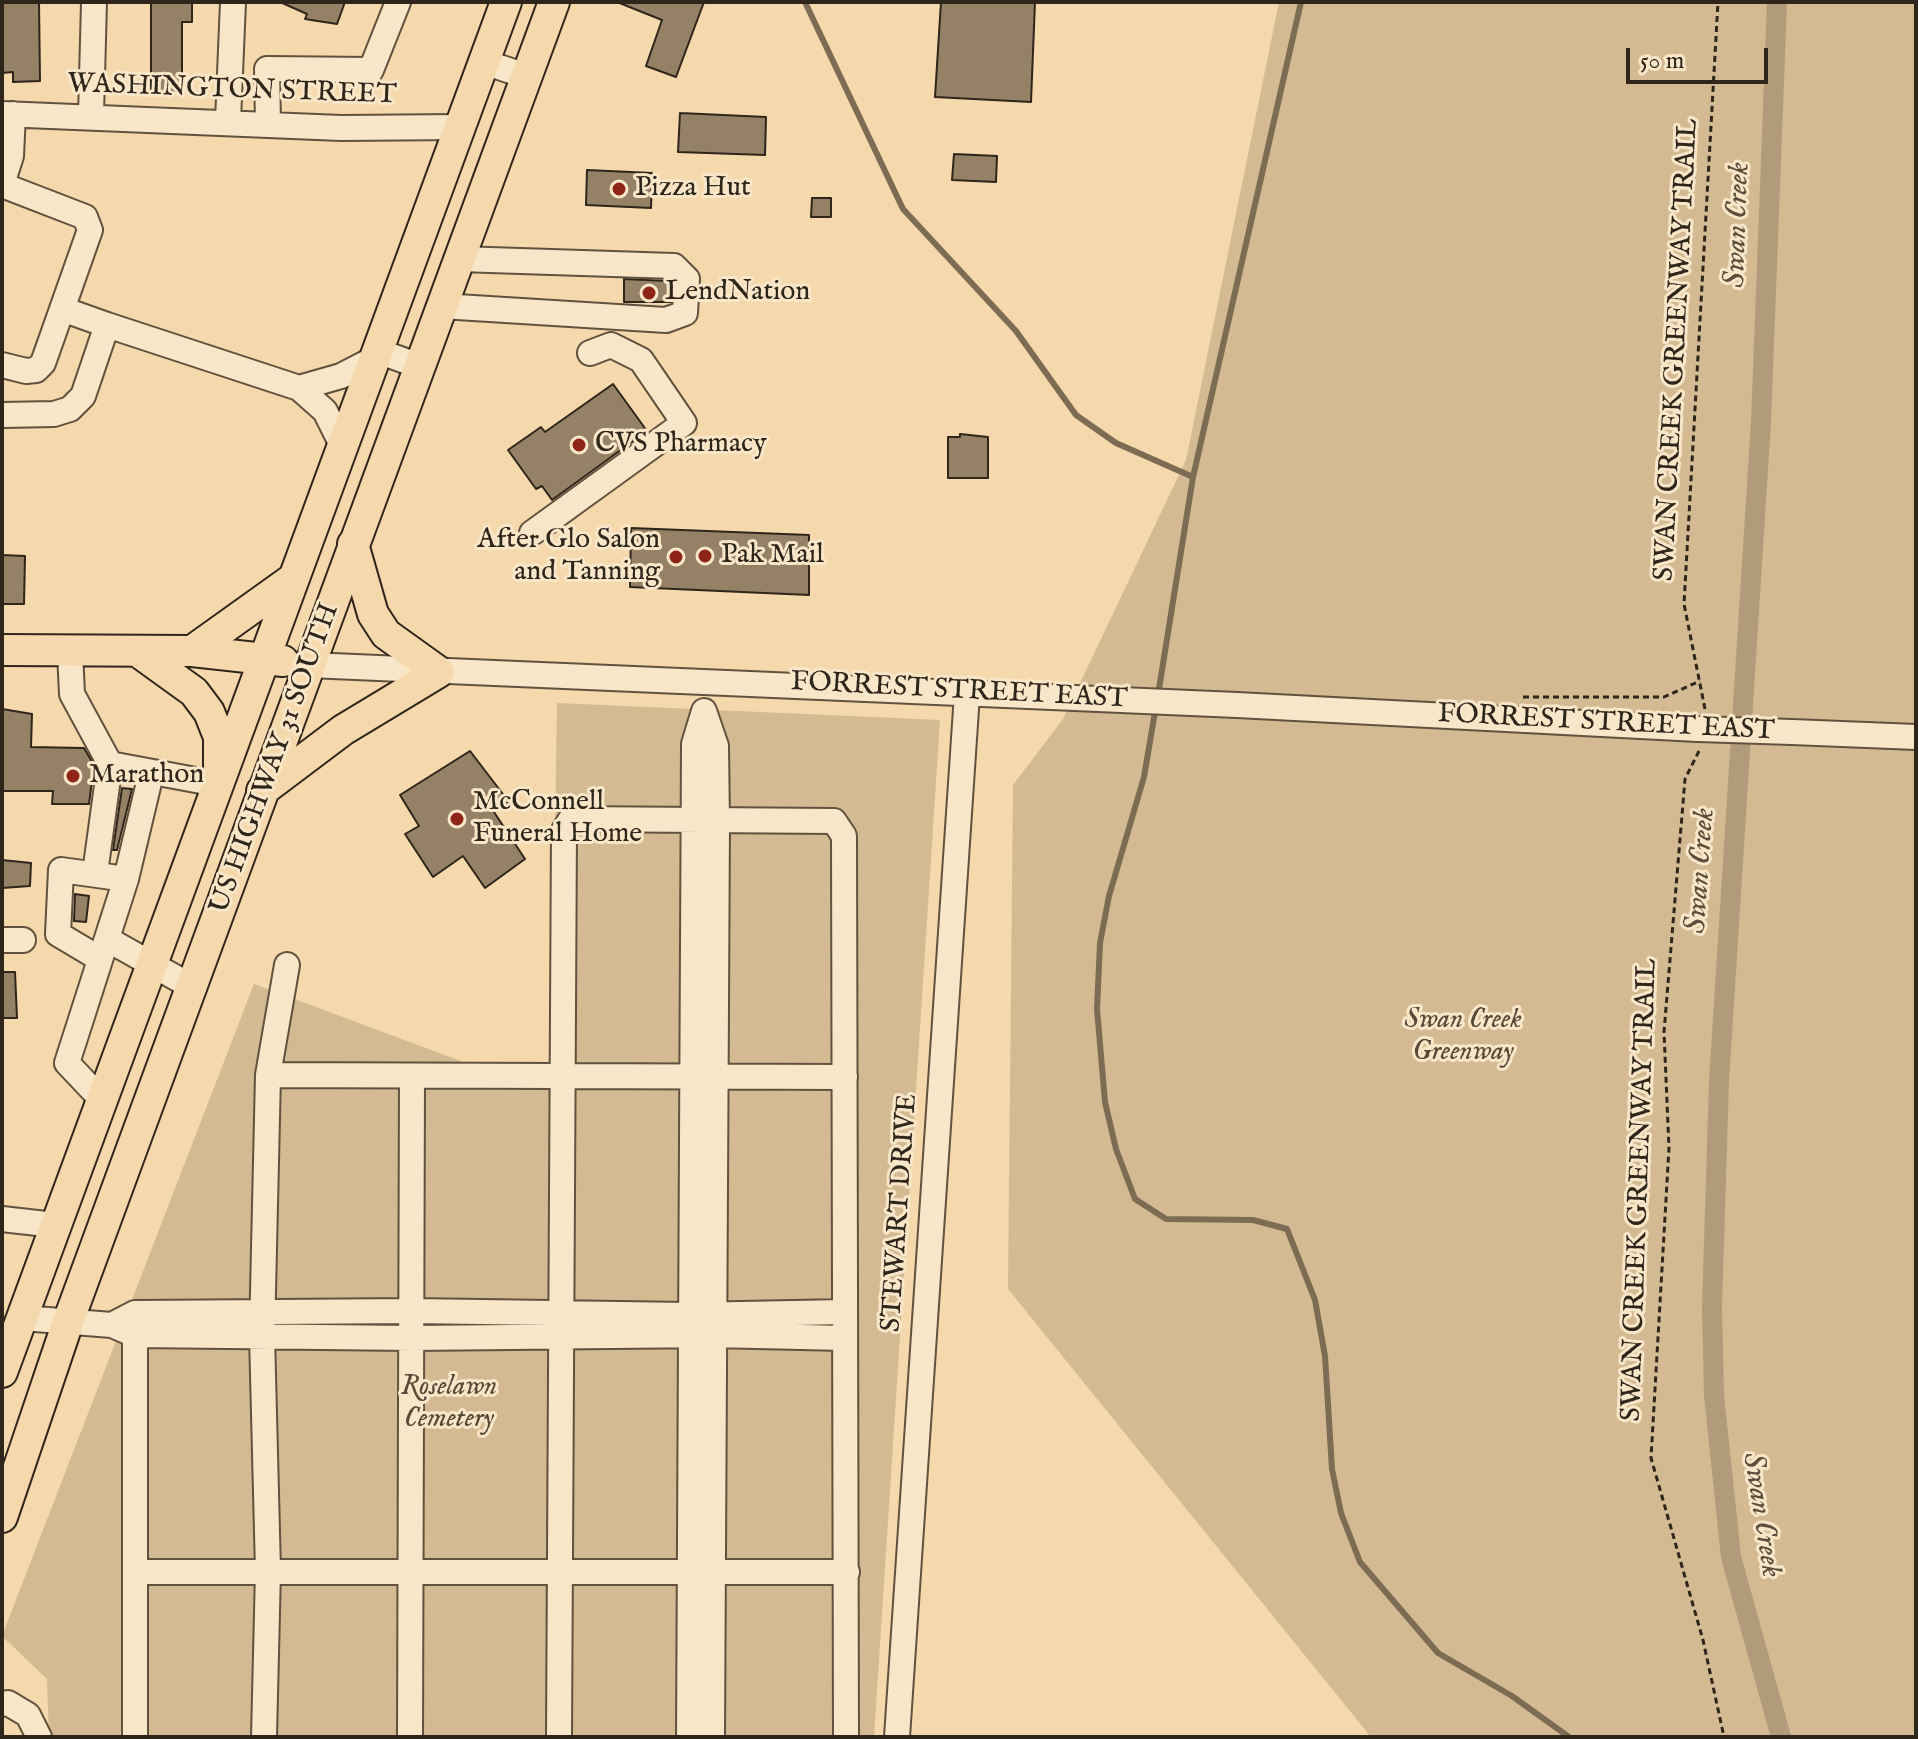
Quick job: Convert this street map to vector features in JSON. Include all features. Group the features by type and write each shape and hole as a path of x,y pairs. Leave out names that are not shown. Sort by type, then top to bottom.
{"main road":[{"name":"US HIGHWAY 31 SOUTH","path":"2,1372 506,2"},
{"name":"US HIGHWAY 31 SOUTH","path":"2,1517 68,1322 194,988 262,791 554,2"},
{"path":"262,791 343,730 439,672 386,634 373,614 353,544"},
{"path":"192,651 296,576"},
{"name":"FORREST STREET EAST","path":"2,650 192,651 309,665"},
{"path":"140,653 194,692 209,712 219,737 218,780"}],"street":[{"path":"91,115 94,2"},
{"path":"228,121 233,2"},
{"path":"268,124 267,69 371,70 398,2"},
{"path":"484,62 526,76"},
{"path":"2,365 36,370 43,363 90,230 85,217 2,185 11,156 7,114"},
{"name":"WASHINGTON STREET","path":"7,114 268,124 460,127"},
{"path":"441,306 666,320 685,313 687,279 674,266 459,259"},
{"path":"62,309 299,388 325,411 343,447"},
{"path":"2,415 54,414 70,409 83,396 107,325"},
{"path":"532,533 684,423 641,360 611,345 590,353"},
{"path":"299,388 341,376 377,354 419,366"},
{"path":"70,652 72,694 110,764 95,873"},
{"name":"FORREST STREET EAST","path":"309,665 1916,737"},
{"path":"689,1737 688,1571 701,1325 706,822 694,744 704,711 705,682"},
{"name":"STEWART DRIVE","path":"897,1737 967,694"},
{"path":"110,764 151,774 218,780"},
{"path":"101,1099 67,1063 126,879 151,774"},
{"path":"559,1737 557,1573 564,830 571,819 834,821 844,836 846,1737"},
{"path":"126,879 61,870 58,934 152,964 194,988"},
{"path":"264,1737 268,1571 262,1323 268,1075 287,965"},
{"path":"268,1075 412,1078 845,1077"},
{"path":"410,1737 412,1078"},
{"path":"2,1219 55,1225"},
{"path":"22,1318 112,1325 262,1323 412,1311 561,1325"},
{"path":"262,1323 412,1338 561,1325 701,1325 845,1312"},
{"path":"135,1324 135,1737"},
{"path":"701,1325 845,1338"},
{"path":"701,1325 712,1571 712,1737"},
{"path":"136,1572 847,1572"},
{"path":"2,1704 8,1703 28,1715 39,1737"}],"path":[{"name":"SWAN CREEK GREENWAY TRAIL","path":"1703,699 1684,604 1718,2"},
{"path":"1521,697 1664,697 1700,681"},
{"name":"SWAN CREEK GREENWAY TRAIL","path":"1685,779 1664,1032 1669,1148 1651,1458 1703,1640 1724,1737"}],"green space":[{"name":"Swan Creek Greenway","path":"1279,2 1916,2 1916,1737 1371,1737 1008,1289 1013,785 1063,719 1186,460"},
{"name":"Roselawn Cemetery","path":"557,703 940,720 874,1737 49,1737 47,1679 2,1636 254,984 461,1061 461,1070 551,1072"}],"building":[{"path":"2,2 39,2 40,81 13,82 13,72 2,73"},
{"path":"151,2 192,2 192,22 182,22 182,91 151,91"},
{"path":"280,2 345,2 337,24 305,19 307,14"},
{"path":"617,2 704,2 676,77 646,66 662,20"},
{"path":"941,2 1035,2 1031,102 935,97"},
{"path":"680,113 766,117 765,155 678,152"},
{"path":"954,154 997,156 996,182 952,180"},
{"name":"Pizza Hut","path":"587,170 652,173 651,208 586,205"},
{"path":"812,198 831,198 831,217 811,217"},
{"name":"LendNation","path":"624,279 668,281 672,285 671,302 624,302"},
{"name":"CVS Pharmacy","path":"613,384 647,431 552,500 542,486 536,489 508,450 541,427 545,432"},
{"path":"960,434 988,437 988,478 948,478 948,437 960,437"},
{"path":"631,528 809,535 809,595 630,587"},
{"path":"2,555 25,556 24,604 2,604"},
{"path":"2,709 32,714 31,747 84,748 94,765 89,804 52,804 53,791 3,791"},
{"name":"McConnell Funeral Home","path":"470,751 509,802 494,812 525,859 485,888 463,856 433,877 405,834 419,826 400,795"},
{"path":"122,788 132,789 117,850 113,850"},
{"path":"2,860 31,863 30,886 2,888"},
{"path":"75,894 89,896 86,922 74,921"},
{"path":"2,972 15,972 17,1018 2,1018"}],"waterway":[{"path":"805,2 903,209 1016,331 1076,415 1116,443 1193,477"},
{"path":"1158,695 1193,477 1301,2"},
{"name":"Swan Creek","path":"1777,2 1761,422 1719,1081 1712,1307 1714,1395 1731,1557 1781,1737"},
{"path":"1156,706 1144,777 1109,896 1100,943 1097,1009 1105,1102 1116,1149 1135,1199 1166,1219 1253,1220 1287,1229 1315,1300 1325,1356 1332,1469 1341,1513 1360,1562 1438,1653 1512,1696 1569,1737"}],"place":[{"name":"Pizza Hut","path":"619,189"},
{"name":"LendNation","path":"649,293"},
{"name":"CVS Pharmacy","path":"579,445"},
{"name":"Pak Mail","path":"705,556"},
{"name":"After Glo Salon and Tanning","path":"676,557"},
{"name":"Marathon","path":"73,776"},
{"name":"McConnell Funeral Home","path":"457,819"}]}
